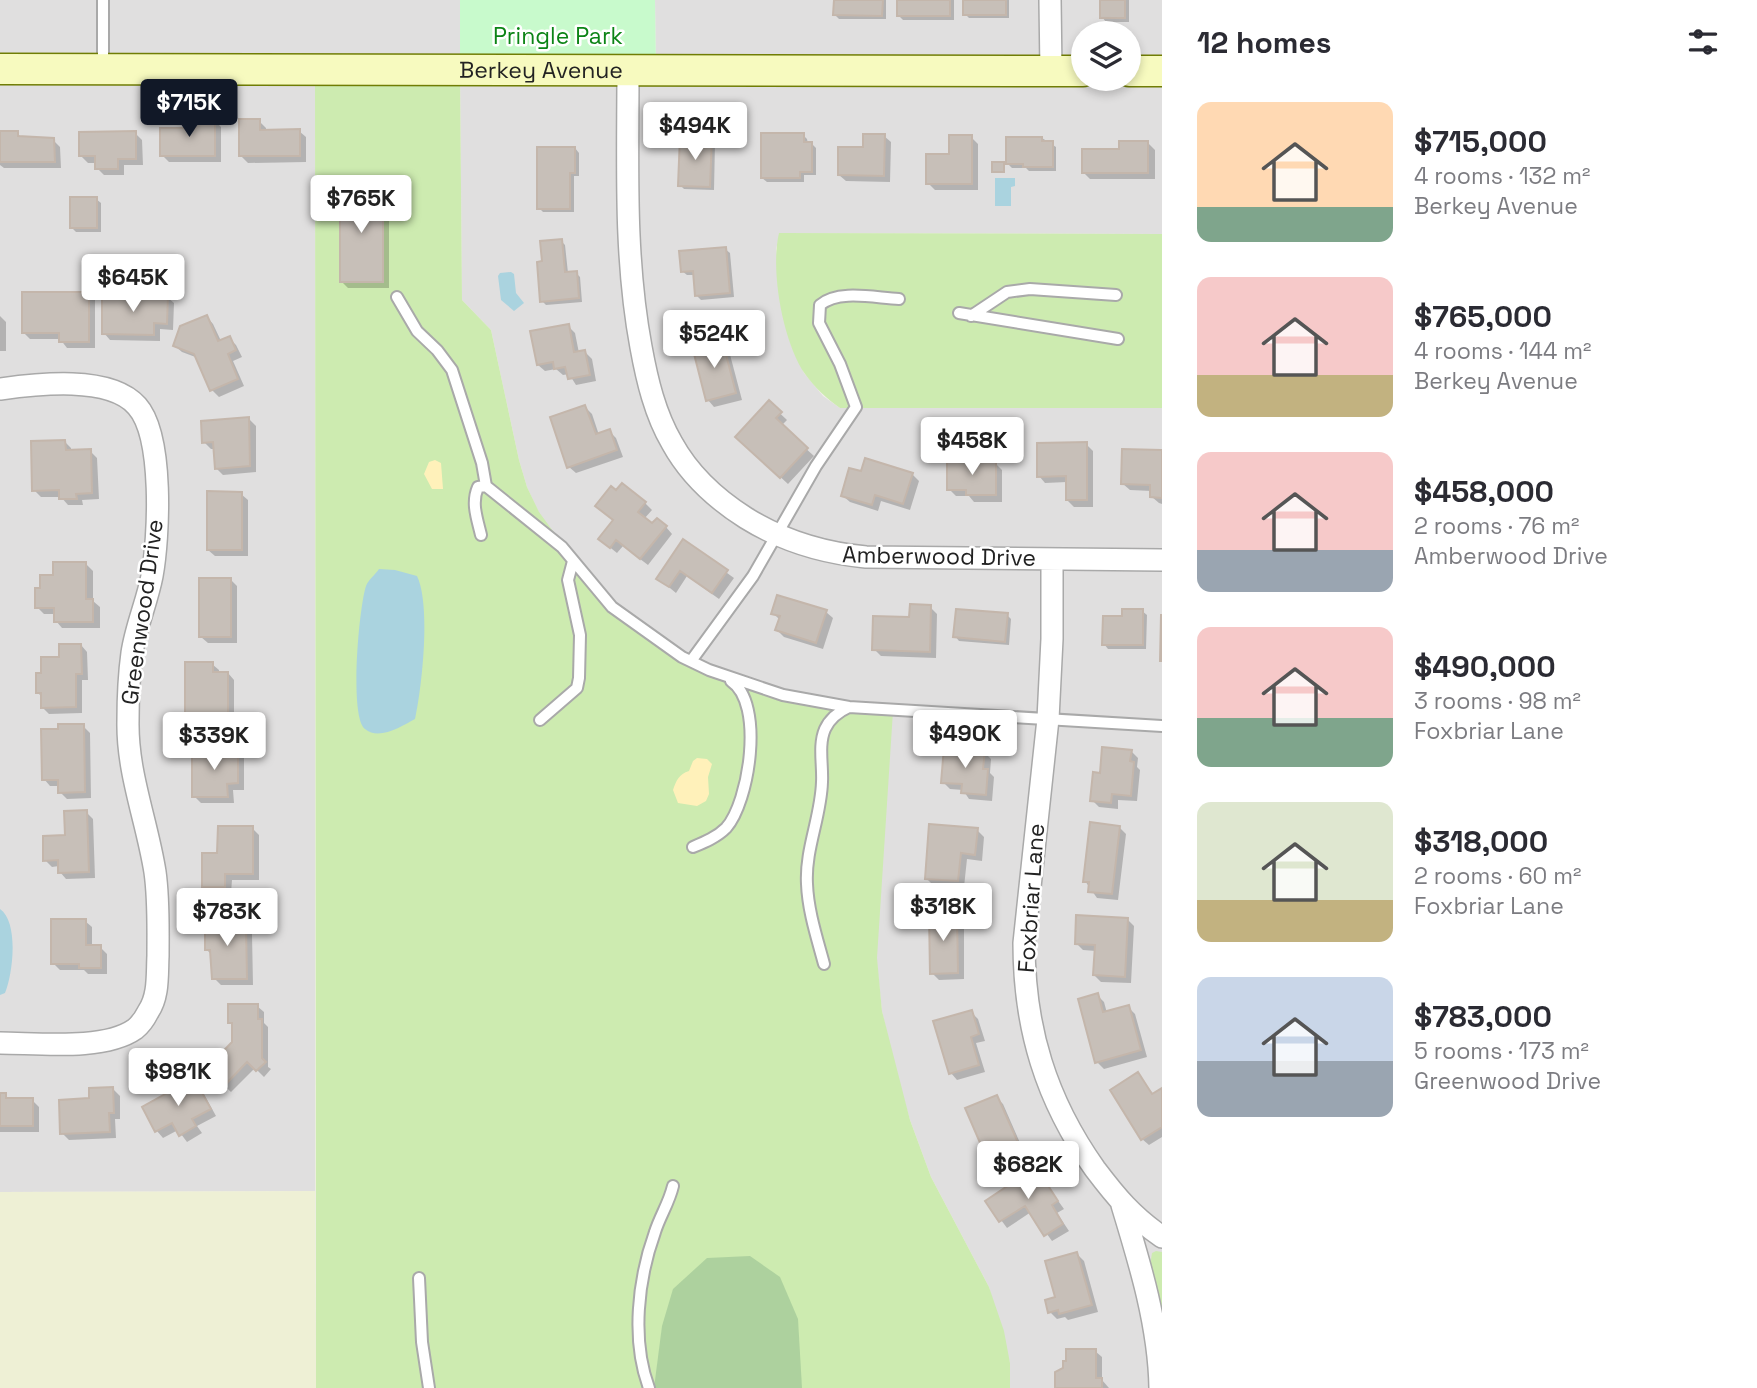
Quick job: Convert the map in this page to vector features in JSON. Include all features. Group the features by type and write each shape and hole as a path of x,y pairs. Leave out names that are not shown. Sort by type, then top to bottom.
{"street":[{"path":"1051,0 1051,71"},
{"name":"Berkey Avenue","path":"0,69 1071,71"},
{"name":"Amberwood Drive","path":"628,71 630,275 643,356 655,407 672,445 709,491 729,507 776,534 821,550 848,556 1162,560"},
{"path":"1141,71 1162,71"},
{"name":"Greenwood Drive","path":"0,389 36,385 90,385 116,391 136,404 152,436 156,507 155,552 132,654 128,735 139,803 155,870 158,898 156,994 149,1011 136,1028 113,1039 85,1043 0,1043"},
{"name":"Foxbriar Lane","path":"1052,559 1048,719 1024,943 1024,976 1029,1012 1040,1062 1063,1118 1081,1149 1122,1206 1162,1237"},
{"path":"1122,1206 1140,1263 1152,1320 1160,1388"}],"lane":[{"path":"103,0 103,69"},
{"path":"971,316 1007,292 1030,289 1116,295"},
{"path":"691,662 752,576 817,466 856,407 840,364 819,323 820,305 827,299 839,296 900,299"},
{"path":"397,297 416,331 437,350 452,370 482,463 486,486 562,547 612,607 691,662 783,695 849,707 1162,726"},
{"path":"959,313 1118,339"},
{"path":"481,534 475,511 475,495 478,487 486,486"},
{"path":"540,720 577,688 580,635 568,580 573,561"},
{"path":"693,847 726,827 736,812 746,775 752,738 751,714 738,685 722,675"},
{"path":"824,964 810,907 807,860 821,796 821,750 824,732 839,711 849,707"},
{"path":"649,1388 643,1372 639,1313 654,1234 669,1203 673,1186"},
{"path":"419,1278 422,1342 429,1388"}],"shaded area":[{"path":"0,0 460,0 460,71 315,71 315,1191 0,1192"},
{"path":"655,0 1162,0 1162,234 780,233 776,249 791,345 804,373 823,396 840,408 1162,408 1162,1388 1010,1388 1010,1363 989,1287 931,1177 893,1062 882,1011 849,707 709,670 638,626 562,547 539,513 527,487 491,330 462,300 460,71 656,71"}],"green space":[{"name":"Pringle Park","path":"460,0 655,0 656,71 460,71"},
{"path":"315,70 460,71 462,300 491,330 527,487 539,512 591,583 682,656 783,695 893,711 877,958 882,1011 910,1120 931,1177 989,1287 1004,1331 1010,1363 1010,1388 316,1388"},
{"path":"779,233 1162,234 1162,408 840,408 805,374 790,344 777,286"},
{"path":"315,1191 316,1388 0,1388 0,1192"},
{"path":"1162,1252 1162,1313 1150,1266 1152,1253"},
{"path":"750,1256 780,1277 798,1319 802,1388 654,1388 662,1326 673,1289 707,1258"}],"sand":[{"path":"435,460 441,463 443,489 432,489 424,474 429,462"},
{"path":"697,758 707,759 712,764 708,777 709,794 706,801 697,806 678,803 673,790 675,784 680,776 689,771"}],"water":[{"path":"995,178 1015,178 1015,186 1011,187 1011,206 995,206"},
{"path":"500,273 514,274 516,293 524,303 514,311 501,300 498,276"},
{"path":"379,569 417,576 424,606 422,667 415,719 384,733 365,729 357,705 356,684 363,598 367,584"},
{"path":"0,909 10,925 13,949 8,984 5,993 0,995"}],"building":[{"path":"834,0 883,0 882,16 833,15"},
{"path":"897,0 950,0 950,16 897,16"},
{"path":"963,0 1006,0 1006,15 963,15"},
{"path":"1100,0 1125,0 1125,18 1100,18"},
{"path":"188,119 215,119 215,156 160,156 160,128 188,128"},
{"path":"239,119 260,119 260,130 300,129 300,156 239,156"},
{"path":"0,131 18,131 18,136 54,138 55,162 0,162"},
{"path":"136,131 136,159 118,159 118,169 95,169 95,156 79,156 79,132"},
{"path":"761,133 804,133 804,142 812,142 812,172 800,172 800,178 761,178"},
{"path":"863,134 885,134 884,176 838,175 838,147 863,147"},
{"path":"949,135 972,135 972,184 926,184 926,154 949,154"},
{"path":"680,136 712,137 710,187 678,186"},
{"path":"1006,137 1042,137 1042,141 1053,141 1053,167 1006,164"},
{"path":"1119,141 1148,141 1148,173 1082,173 1082,149 1119,149"},
{"path":"537,147 575,147 575,173 570,173 570,209 537,209"},
{"path":"992,162 1004,162 1004,172 992,172"},
{"path":"340,188 383,188 383,282 340,282"},
{"path":"70,197 97,197 97,228 70,228"},
{"path":"562,239 565,272 577,271 579,298 540,302 537,262 542,261 540,241"},
{"path":"726,247 730,293 695,296 693,271 681,272 679,251"},
{"path":"22,292 89,292 89,342 59,342 59,333 22,333"},
{"path":"102,294 168,295 167,324 154,323 154,335 102,334"},
{"path":"207,315 218,341 230,336 236,350 228,354 238,379 210,391 194,354 173,346 180,326"},
{"path":"569,324 574,352 585,350 590,375 568,379 565,367 554,369 553,362 537,365 530,331"},
{"path":"722,339 736,393 706,401 692,346"},
{"path":"769,400 782,412 776,418 808,448 780,478 735,437"},
{"path":"585,405 596,434 610,429 617,450 567,468 550,417"},
{"path":"249,417 250,466 215,469 213,442 202,443 201,421"},
{"path":"65,440 66,450 91,449 92,493 76,494 77,499 59,499 59,490 32,491 31,441"},
{"path":"1087,442 1087,500 1066,500 1066,476 1037,477 1037,443"},
{"path":"1122,449 1162,450 1162,498 1150,497 1150,485 1121,484"},
{"path":"865,458 913,473 903,504 875,495 872,505 841,496 849,468 861,471"},
{"path":"947,461 996,461 996,495 966,495 966,490 947,490"},
{"path":"622,483 646,502 638,512 652,523 657,518 667,526 640,559 616,540 610,548 598,539 613,520 595,506 611,486 616,490"},
{"path":"207,491 242,492 242,550 207,550"},
{"path":"683,539 728,570 712,593 680,571 669,587 656,579"},
{"path":"53,562 86,562 86,599 93,599 93,622 54,622 54,608 35,608 35,588 40,588 40,575 53,575"},
{"path":"199,578 231,578 231,637 199,637"},
{"path":"777,595 827,610 816,643 775,630 780,616 771,614"},
{"path":"910,604 931,605 930,652 872,650 873,616 909,617"},
{"path":"956,609 1008,613 1005,642 953,637"},
{"path":"1122,609 1143,609 1143,645 1102,645 1103,616 1122,616"},
{"path":"1161,615 1162,661 1160,661"},
{"path":"59,644 81,644 82,674 76,674 76,707 41,708 41,693 36,693 36,673 41,673 41,657 59,657"},
{"path":"185,662 213,662 213,672 228,672 228,721 185,721"},
{"path":"58,724 84,724 85,792 58,793 58,780 42,780 41,729 58,729"},
{"path":"944,747 985,750 983,769 988,769 986,795 961,793 962,784 941,783"},
{"path":"1102,747 1132,750 1130,761 1134,762 1131,796 1112,794 1111,803 1090,801 1093,772 1100,773"},
{"path":"192,749 238,749 238,783 227,784 228,797 192,797"},
{"path":"87,810 89,872 58,873 58,860 43,861 43,836 65,835 64,811"},
{"path":"1090,822 1120,826 1112,894 1088,892 1089,882 1083,882"},
{"path":"929,824 978,828 975,855 961,853 958,881 925,879"},
{"path":"218,826 253,826 253,874 225,874 225,887 202,887 202,853 217,853"},
{"path":"929,913 957,913 958,973 930,974"},
{"path":"208,914 232,914 233,926 246,925 247,979 212,979 210,950 205,950"},
{"path":"1076,915 1128,918 1125,977 1093,975 1095,945 1075,944"},
{"path":"51,919 86,919 86,945 101,945 101,968 79,968 79,964 51,964"},
{"path":"1098,993 1103,1012 1129,1005 1141,1050 1095,1063 1078,999"},
{"path":"228,1004 258,1004 258,1019 262,1019 262,1058 266,1062 256,1071 247,1062 223,1087 205,1070 232,1042"},
{"path":"972,1010 979,1034 971,1037 979,1065 949,1074 933,1021"},
{"path":"1138,1072 1152,1094 1162,1088 1162,1127 1141,1140 1110,1090"},
{"path":"194,1078 211,1109 192,1119 196,1126 179,1136 172,1123 155,1132 142,1107"},
{"path":"113,1087 114,1113 109,1113 110,1132 60,1134 59,1100 89,1098 89,1088"},
{"path":"0,1093 6,1093 6,1098 33,1098 33,1126 0,1126"},
{"path":"997,1095 1019,1145 987,1159 965,1108"},
{"path":"1036,1167 1058,1201 1052,1205 1063,1224 1044,1236 1025,1206 999,1222 985,1201"},
{"path":"1077,1252 1092,1305 1059,1314 1058,1310 1048,1313 1045,1300 1055,1297 1045,1261"},
{"path":"1066,1349 1096,1349 1096,1378 1102,1378 1102,1388 1055,1388 1055,1372 1063,1368"}]}
